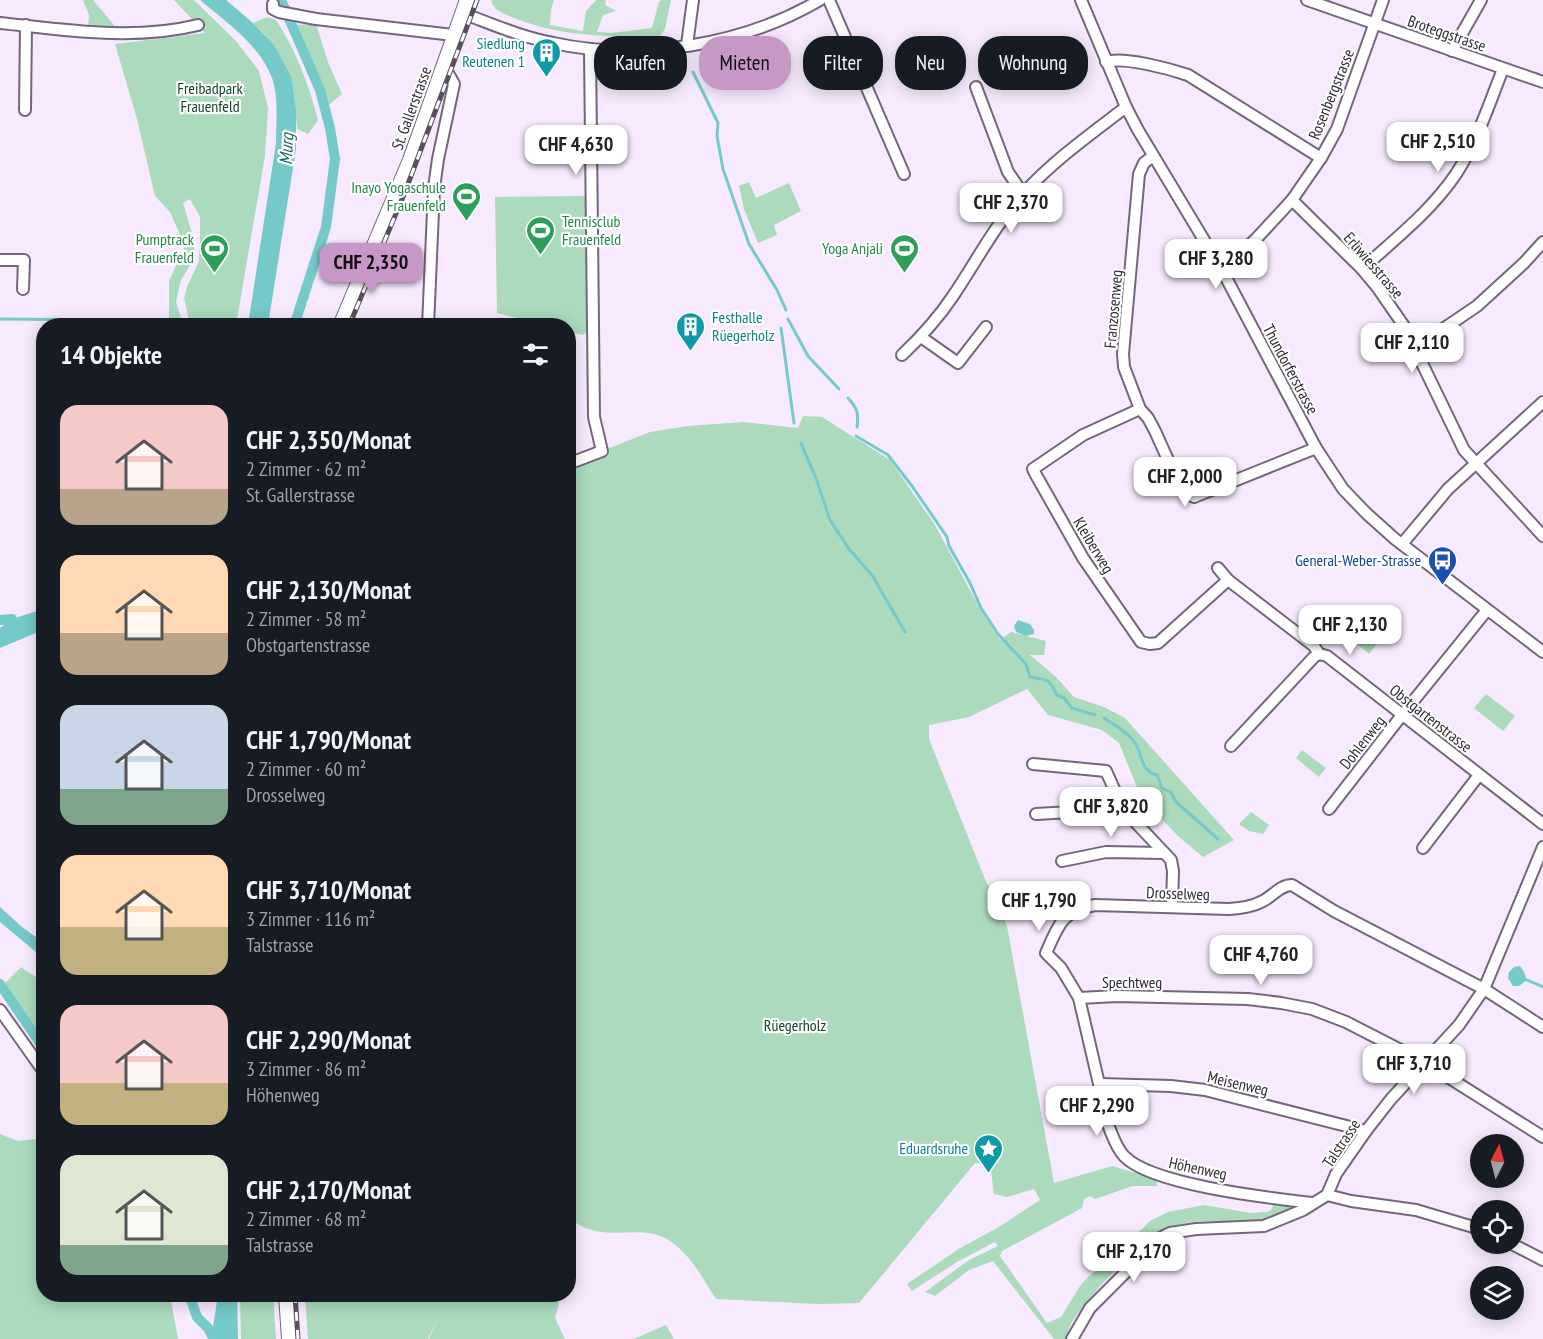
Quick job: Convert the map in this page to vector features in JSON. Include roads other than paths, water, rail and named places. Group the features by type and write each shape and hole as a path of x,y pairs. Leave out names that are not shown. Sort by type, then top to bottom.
{"main road":[{"name":"St. Gallerstrasse","path":"343,318 410,160 464,7"},
{"path":"287,1302 289,1339"}],"street":[{"path":"693,0 687,45 709,42 754,29 820,0"},
{"path":"830,0 904,174"},
{"name":"Thundorferstrasse","path":"1081,0 1126,107 1221,270 1333,475 1352,500 1402,544 1543,652"},
{"name":"Broteggstrasse","path":"1307,0 1543,82"},
{"name":"Rosenbergstrasse","path":"1221,270 1256,239 1292,200 1321,158 1337,129 1383,0"},
{"path":"1452,51 1481,0"},
{"path":"273,4 273,9 286,13 330,21 453,35"},
{"path":"464,7 534,39 594,49"},
{"path":"0,22 125,34 169,32 198,25"},
{"path":"25,110 27,26"},
{"path":"576,461 602,451 594,417 590,49"},
{"path":"1106,62 1119,60 1171,69 1188,75 1321,158"},
{"path":"1362,269 1425,212 1456,174 1477,135 1503,69"},
{"path":"428,318 434,188 439,150 454,84 449,75 441,73"},
{"path":"976,87 1008,172 1023,194"},
{"path":"902,355 921,336 952,297 987,243 1023,194 1066,154 1126,107"},
{"name":"Franzosenweg","path":"1153,156 1144,162 1140,174 1124,367 1140,409 1155,431 1182,491 1194,497 1316,447"},
{"name":"Erliwiesstrasse","path":"1292,200 1362,269 1393,308 1464,450 1543,536"},
{"path":"1415,348 1478,306 1543,242"},
{"path":"0,260 24,260 23,289"},
{"path":"921,336 958,363 986,327"},
{"path":"1402,544 1434,503 1543,402"},
{"name":"Kleiberweg","path":"1140,409 1083,435 1033,469 1036,475 1083,558 1141,642 1158,643 1228,579"},
{"name":"Obstgartenstrasse","path":"1218,568 1228,579 1314,646 1319,654 1327,656 1543,824"},
{"name":"Dohlenweg","path":"1329,809 1487,610"},
{"path":"1231,746 1319,654"},
{"path":"1033,764 1106,771 1123,809 1171,861 1172,908"},
{"path":"1423,848 1479,774"},
{"path":"1036,814 1123,809"},
{"name":"Talstrasse","path":"1327,1195 1336,1174 1366,1131 1424,1062 1460,1025 1484,989 1543,847"},
{"path":"1062,861 1106,852 1164,853"},
{"name":"Drosselweg","path":"1046,953 1059,924 1068,914 1081,908 1095,905 1229,909 1248,907 1264,901 1282,887 1292,885 1334,911 1484,989"},
{"name":"Höhenweg","path":"1046,953 1061,968 1079,998 1115,1144 1124,1156 1136,1165 1156,1174 1195,1184 1312,1203"},
{"path":"1484,989 1543,1027"},
{"name":"Spechtweg","path":"1079,998 1120,996 1248,999 1312,1010 1346,1022 1424,1062 1543,1137"},
{"path":"0,1010 36,1061"},
{"name":"Meisenweg","path":"1100,1084 1171,1086 1205,1090 1366,1131"},
{"path":"1072,1339 1090,1308 1160,1238 1170,1233 1196,1229 1264,1226 1302,1210 1327,1195 1351,1201 1416,1210 1470,1226"},
{"path":"1524,1250 1543,1260"}],"water":[{"name":"Murg","path":"200,0 226,0 274,45 291,76 296,110 296,149 269,318 249,318 276,143 276,94 272,78 259,55 251,44"},
{"path":"36,611 36,633 0,648 0,628 12,619"},
{"path":"1018,620 1030,624 1034,634 1026,636 1016,632 1014,626"},
{"path":"0,907 36,937 36,952 0,922"},
{"path":"1520,966 1527,980 1519,986 1513,986 1508,978 1509,972 1514,967"},
{"path":"217,1302 237,1302 238,1339 211,1339"}],"waterway":[{"path":"281,0 320,90 335,159 326,227 297,318"},
{"path":"693,72 718,123 717,136 723,169 749,244 777,290 786,310"},
{"path":"0,319 36,319"},
{"path":"788,319 808,356 839,389"},
{"path":"781,328 794,423"},
{"path":"848,398 857,411 857,427"},
{"path":"856,436 888,455 912,486 947,537 949,546 981,608 998,634 1026,664 1030,677 1048,681 1057,695 1064,698 1072,708 1095,715"},
{"path":"801,443 830,520 849,549 872,575 905,632"},
{"path":"0,620 12,619 15,629"},
{"path":"1104,718 1131,738 1146,769 1157,775 1162,788 1171,792 1176,802 1218,839"},
{"path":"1527,980 1543,987"},
{"path":"0,984 36,1037"},
{"path":"192,1302 197,1317 208,1328 214,1339"}],"railway":[{"path":"352,318 405,192 477,0"},
{"path":"296,1302 298,1339"}],"place":[{"name":"Siedlung Reutenen 1","path":"546,78"},
{"name":"Inayo Yogaschule Frauenfeld","path":"467,222"},
{"name":"Tennisclub Frauenfeld","path":"541,256"},
{"name":"Pumptrack Frauenfeld","path":"215,274"},
{"name":"Yoga Anjali","path":"904,274"},
{"name":"Festhalle Rüegerholz","path":"691,352"},
{"name":"General-Weber-Strasse","path":"1442,586"},
{"name":"Eduardsruhe","path":"989,1174"}],"park label":[{"name":"Freibadpark Frauenfeld","path":"210,97"},
{"name":"Rüegerholz","path":"795,1025"}]}
